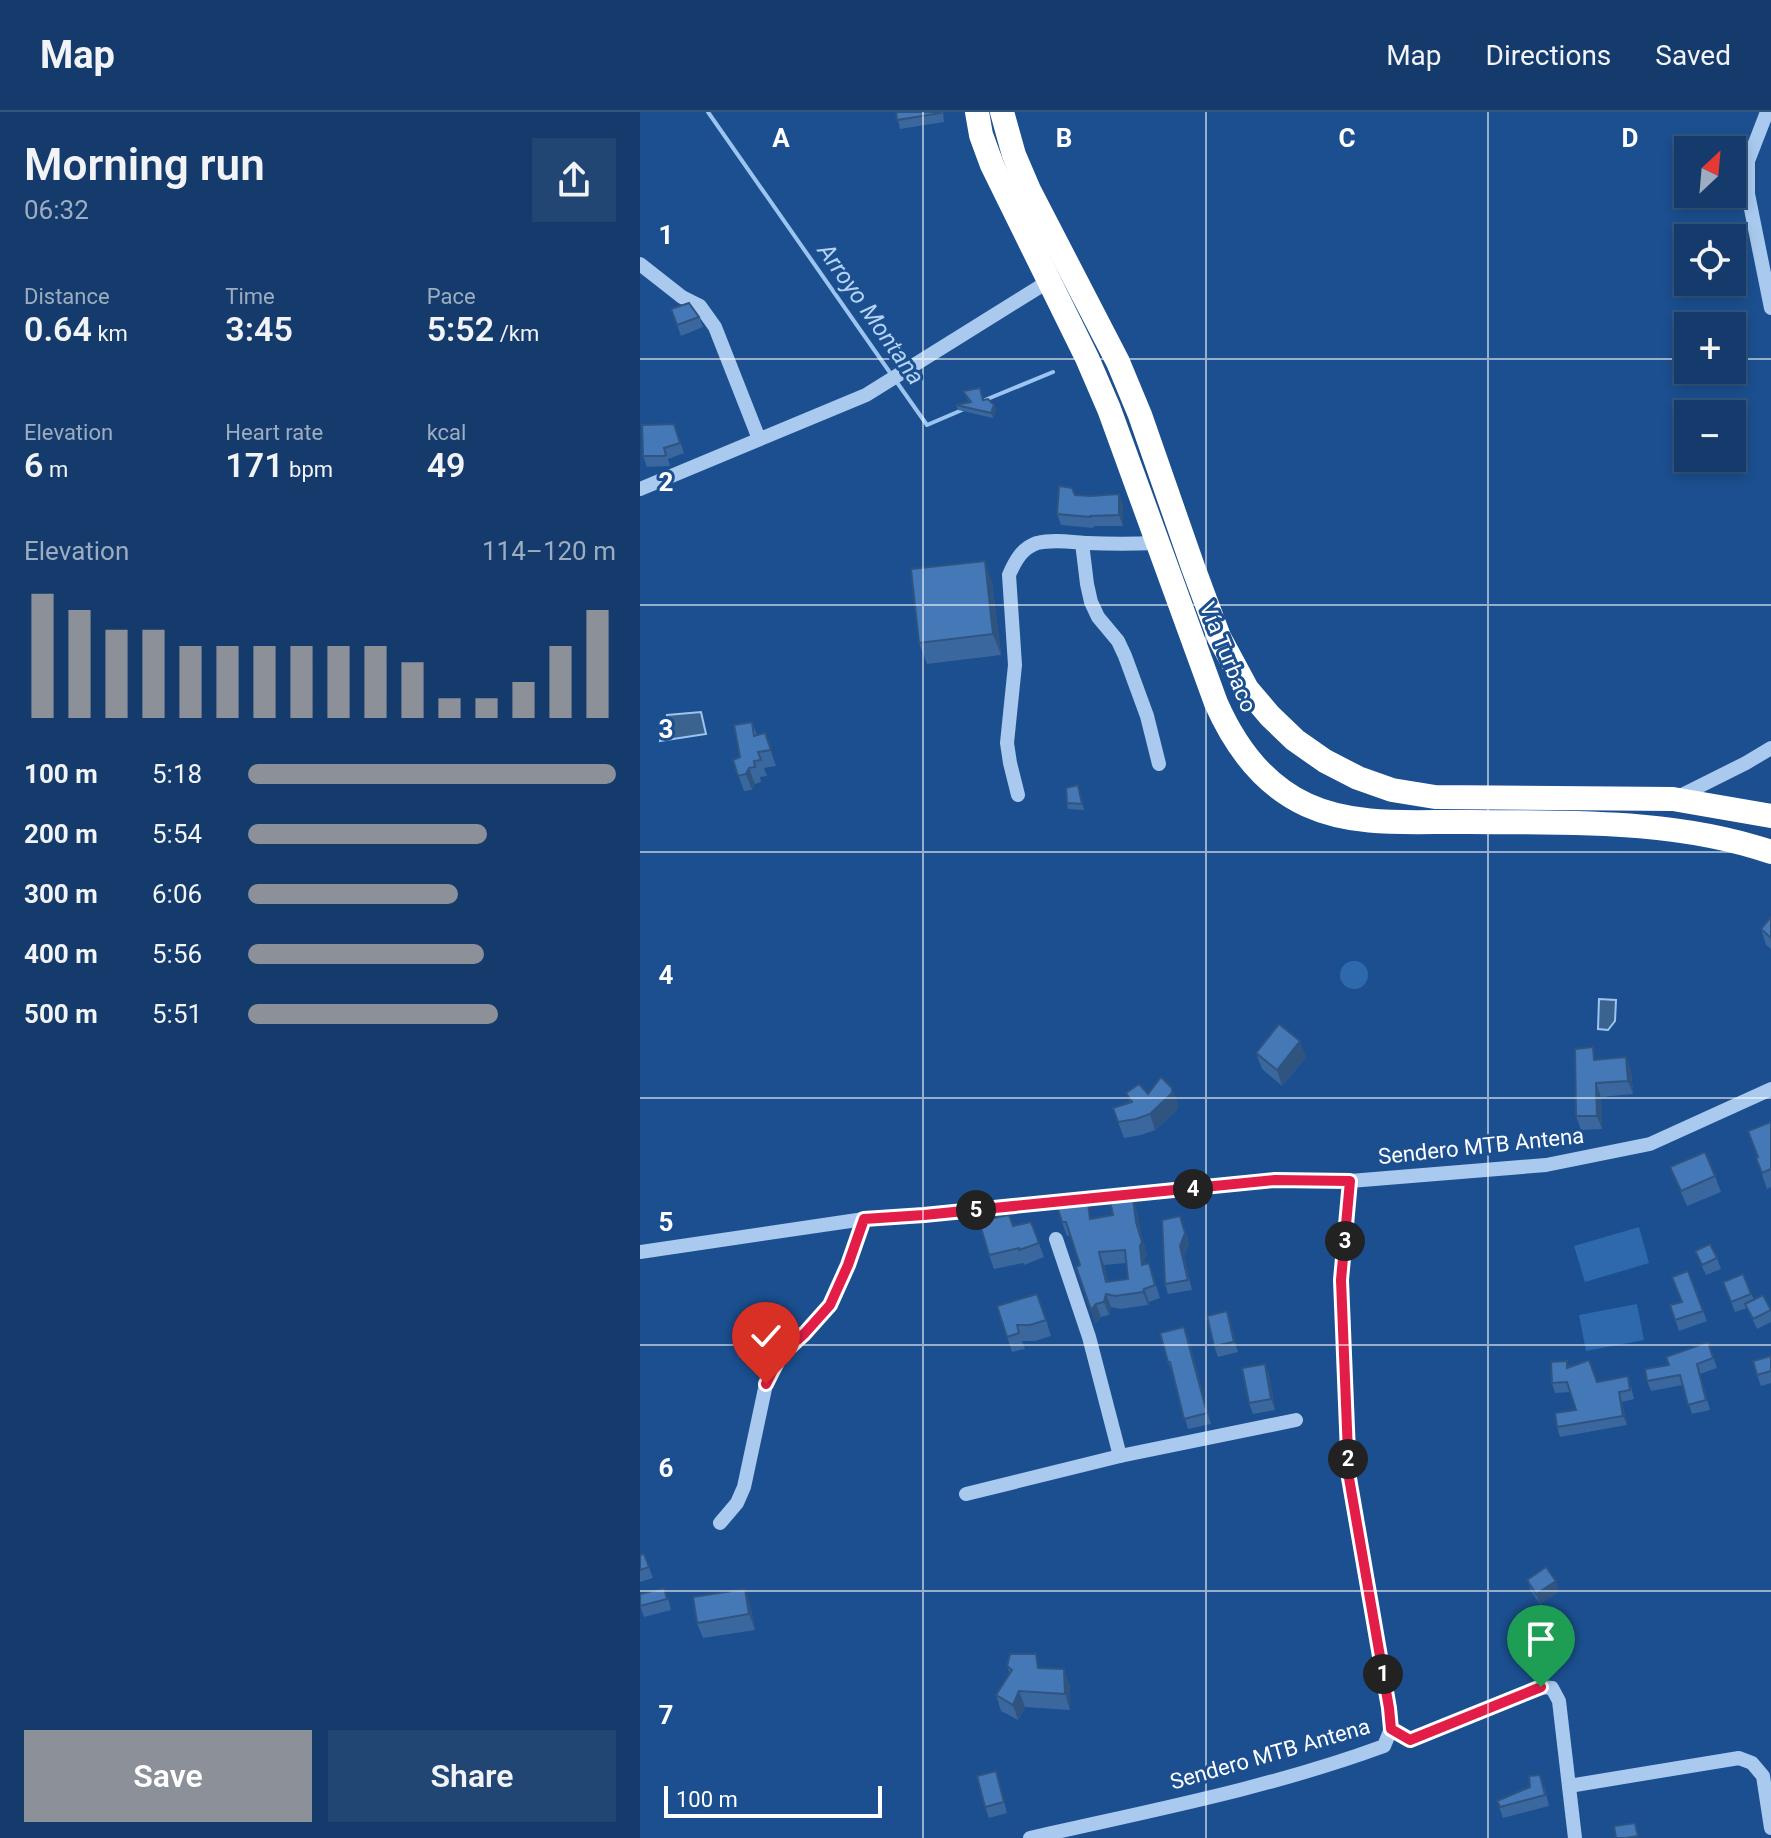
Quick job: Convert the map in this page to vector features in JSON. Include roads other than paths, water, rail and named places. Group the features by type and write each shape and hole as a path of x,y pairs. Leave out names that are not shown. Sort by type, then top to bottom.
{"highway":[{"name":"Vía Turbaco","path":"977,112 981,135 992,165 1109,409 1225,724 1260,773 1289,796 1307,805 1356,820 1609,823 1663,828 1746,843 1771,852"},
{"name":"Vía Turbaco","path":"1002,112 1014,155 1029,190 1118,362 1140,415 1219,637 1247,689 1295,740 1325,761 1358,778 1392,790 1435,797 1673,799 1771,816"}],"street":[{"path":"1767,112 1748,161 1748,194 1771,308"},
{"path":"640,264 682,297 700,306 715,327 759,439"},
{"path":"640,489 866,395 1049,281"},
{"path":"1018,795 1007,743 1015,665 1009,575 1014,562 1024,550 1037,543 1156,543"},
{"path":"1082,543 1091,602 1125,656 1147,716 1159,764"},
{"path":"1673,799 1771,748"},
{"name":"Sendero MTB Antena","path":"1030,1838 1243,1789 1384,1746 1391,1729 1389,1708 1349,1478 1341,1280 1350,1181 1546,1165 1621,1151 1650,1144 1771,1089"},
{"path":"640,1252 864,1219 1275,1180 1350,1181"},
{"path":"720,1523 737,1503 744,1487 766,1384 780,1356 830,1305 864,1219"},
{"path":"1056,1239 1089,1337 1120,1456"},
{"path":"966,1494 1120,1456 1296,1420"},
{"path":"1391,1729 1410,1740 1541,1687 1552,1688 1559,1701 1575,1838"},
{"path":"1569,1786 1739,1758 1752,1763 1763,1776 1771,1828"}],"waterway":[{"name":"Arroyo Montana","path":"708,112 891,374"},
{"name":"Arroyo Montana","path":"985,400 1053,372"},
{"name":"Arroyo Montana","path":"896,381 927,425 962,410"}]}
